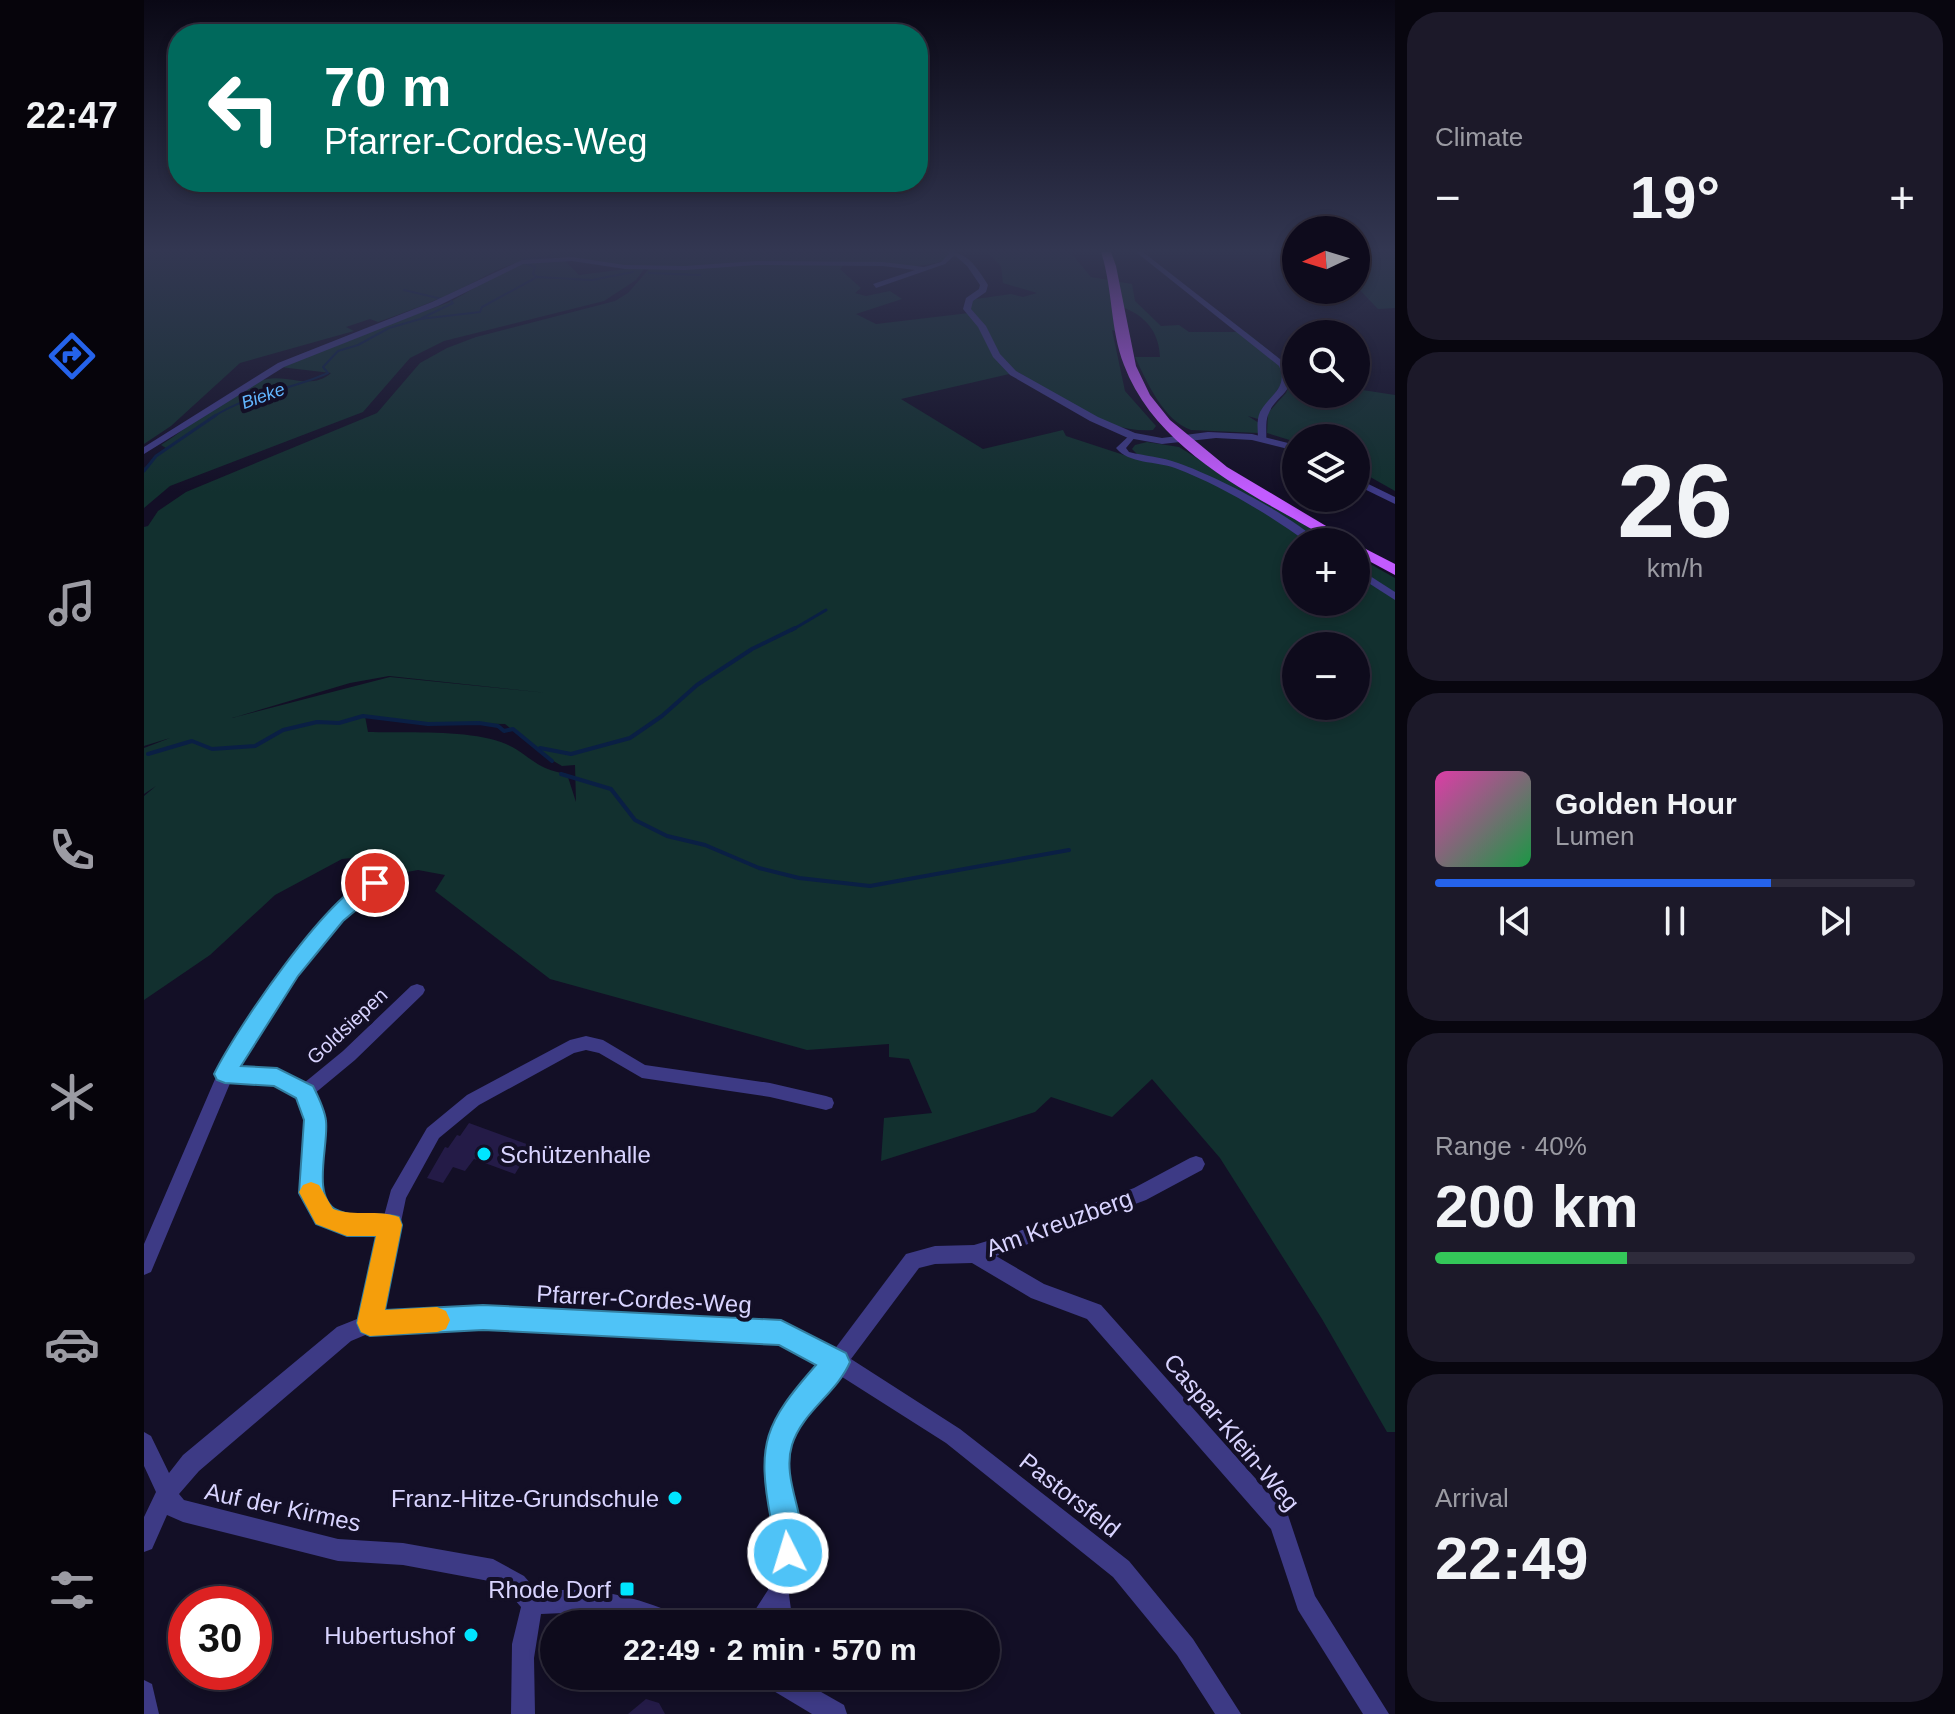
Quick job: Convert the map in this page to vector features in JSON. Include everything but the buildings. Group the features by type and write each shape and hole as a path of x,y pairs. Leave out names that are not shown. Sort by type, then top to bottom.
{"main road":[{"path":"1124,332 1129,363 1140,389 1167,424 1206,456 1323,528"},
{"path":"1370,556 1395,570"}],"street":[{"path":"144,451 281,365 365,332"},
{"path":"985,332 996,355 1013,373 1054,399 1132,436 1151,439 1219,435 1282,444"},
{"path":"1240,332 1287,372 1286,384 1263,417 1263,439"},
{"path":"1151,439 1163,433 1167,424"},
{"path":"1206,456 1204,443 1219,435"},
{"path":"1132,436 1121,448 1126,454 1173,464 1198,475 1251,501 1292,528"},
{"path":"1370,488 1395,501"},
{"path":"1370,580 1395,597"},
{"path":"144,1266 225,1074 291,971 336,916 375,883"},
{"name":"Goldsiepen","path":"305,1092 361,1048 378,1025 417,990"},
{"path":"370,1323 397,1196 433,1133 473,1100 570,1047 586,1043 603,1047 642,1071 693,1081 770,1090 826,1103"},
{"name":"Goldsiepen","path":"225,1074 277,1077 305,1092 315,1120 311,1193 324,1217 347,1225 390,1225"},
{"name":"Am Kreuzberg","path":"780,1610 778,1595 788,1553 788,1532 776,1477 779,1442 802,1402 837,1362 913,1260 935,1255 974,1254 1140,1194 1196,1164"},
{"name":"Caspar-Klein-Weg","path":"974,1254 1038,1291 1094,1312 1280,1523 1306,1602 1377,1714"},
{"name":"Pfarrer-Cordes-Weg","path":"144,1541 167,1492 191,1463 344,1334 370,1323 483,1317 781,1333 837,1362"},
{"name":"Pastorsfeld","path":"837,1362 953,1436 1121,1569 1185,1647 1229,1714"},
{"name":"Auf der Kirmes","path":"144,1443 174,1507 183,1511 338,1550 403,1554 493,1570 516,1584 533,1604"},
{"name":"Am Kreuzberg","path":"768,1610 778,1595"},
{"path":"523,1714 521,1667 525,1624 533,1604 567,1599 590,1600 631,1610"},
{"path":"803,1690 835,1714"},
{"path":"144,1692 147,1714"}],"green space":[{"path":"144,332 350,332 240,363 171,426 144,444"},
{"path":"367,332 480,332 444,341 410,358 363,412 170,486 144,508 144,468 166,448 161,445 221,403 260,381 278,378 314,381 331,373 280,367"},
{"path":"495,332 1112,332 1125,391 1156,426 1153,430 1135,430 1100,420 1018,372 901,399 983,449 1063,430 1066,436 1127,456 1137,454 1132,449 1135,445 1147,442 1179,447 1310,528 1282,528 1282,616 1370,616 1370,564 1395,578 1395,1432 1387,1432 1322,1319 1220,1158 1152,1079 1112,1117 1051,1097 1035,1112 881,1161 884,1118 932,1113 909,1059 889,1057 889,1044 807,1050 550,979 435,891 445,875 418,870 402,873 387,854 342,859 275,895 210,955 144,1000 144,796 156,786 144,794 144,748 170,738 144,746 144,527 158,511 186,492 377,413 420,363 447,348","holes":["389,676 547,693 390,677 232,718 350,683","365,716 434,723 505,724 562,766 575,765 576,802 567,774 540,765 506,744 457,734 368,732"]},
{"path":"1153,332 1246,332 1282,361 1282,383 1258,419 1248,416 1259,423 1258,433 1191,430 1172,418 1157,399 1135,357 1160,357"},
{"path":"1370,391 1395,395 1395,491 1370,477 1370,424 1282,424 1282,438 1267,433 1268,413 1282,397 1282,408 1370,408"}],"waterway":[{"name":"Bieke","path":"214,417 255,397 328,373 323,367 338,351 358,345 382,332"},
{"name":"Bieke","path":"144,471 156,456 214,417"},
{"path":"792,630 826,610"},
{"path":"540,748 571,754 630,738 662,716 697,685 752,649 795,628"},
{"path":"148,754 192,741 212,749 255,746 283,730 317,722 339,723 363,716 428,724 479,723 498,726 504,731 513,729 552,761"},
{"path":"561,774 611,789 635,820 667,836 705,845 759,868 799,878 870,886 1069,850"}],"slow traffic":[{"path":"311,1192 324,1217 347,1225 390,1225 370,1323 437,1320"}],"place":[{"name":"Schützenhalle","path":"484,1154"},
{"name":"Franz-Hitze-Grundschule","path":"675,1498"},
{"name":"Rhode Dorf","path":"627,1589"},
{"name":"Hubertushof","path":"471,1635"}],"route":[{"path":"375,883 347,904 291,971 234,1054 225,1074 277,1077 305,1092 315,1120 311,1193 324,1217 347,1225 390,1225 370,1323 483,1317 781,1333 837,1362 802,1402 779,1442 776,1477 788,1532 788,1553"}]}
